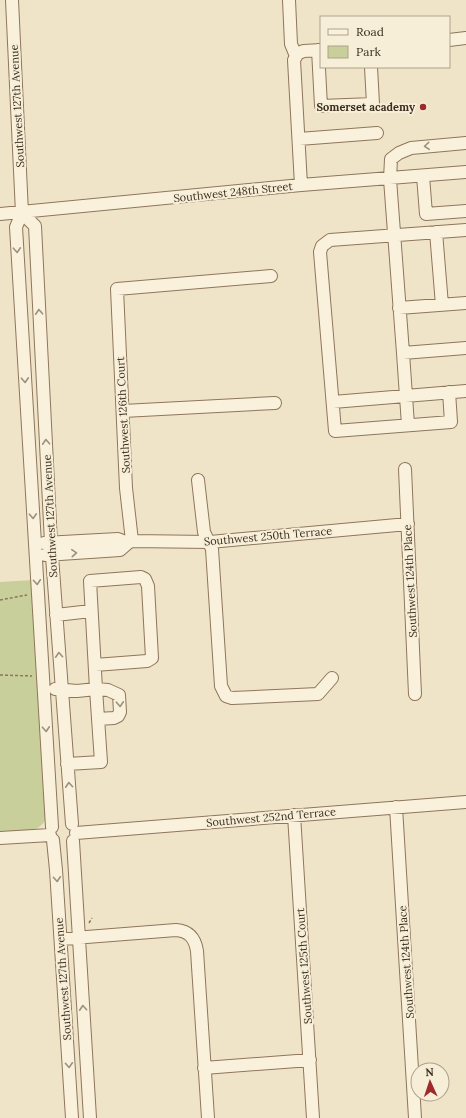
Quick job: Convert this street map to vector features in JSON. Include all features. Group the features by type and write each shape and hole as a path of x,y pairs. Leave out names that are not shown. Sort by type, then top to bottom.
{"street":[{"name":"Southwest 127th Avenue","path":"12,0 22,212 16,227 52,834 61,938 72,1118"},
{"path":"289,0 291,44 296,56"},
{"path":"450,40 466,38"},
{"path":"301,185 294,67 294,60 296,56 298,53 304,51 319,50 321,106 373,104 371,68"},
{"path":"299,139 378,133"},
{"path":"408,425 393,236 390,179 391,159 406,149 466,143"},
{"name":"Southwest 248th Street","path":"0,214 301,185 466,172"},
{"path":"423,176 426,214 466,211"},
{"name":"Southwest 127th Avenue","path":"22,212 35,226 51,549 73,833 78,937 90,1118"},
{"path":"449,392 451,422 335,431 320,252 322,246 330,240 466,230"},
{"path":"436,232 442,305"},
{"name":"Southwest 126th Court","path":"130,542 126,488 117,289 271,276"},
{"path":"399,308 466,303"},
{"path":"403,353 466,348"},
{"path":"333,402 466,391"},
{"path":"123,411 275,403"},
{"name":"Southwest 124th Place","path":"405,469 415,694"},
{"path":"198,480 204,532 212,549 222,686 226,696 232,698 318,694 332,678"},
{"name":"Southwest 250th Terrace","path":"35,544 51,549 120,550 130,542 210,542 408,524"},
{"name":"Southwest 250th Terrace","path":"35,556 51,549"},
{"path":"67,764 101,762 91,611 90,581 141,577 147,580 150,606 152,658 147,661 95,665"},
{"path":"56,615 91,611"},
{"path":"44,690 96,689 119,695 120,712 118,716 114,718 98,719"},
{"name":"Southwest 252nd Terrace","path":"73,833 294,814 466,802"},
{"name":"Southwest 124th Place","path":"396,807 415,1118"},
{"name":"Southwest 125th Court","path":"294,814 313,1118"},
{"path":"65,820 73,833 69,844 61,846 52,834 54,824 65,820"},
{"path":"0,838 52,834"},
{"path":"61,938 176,930 186,932 192,937 196,943 197,951 208,1118"},
{"path":"204,1068 310,1060"}],"path":[{"path":"0,600 27,595"},
{"path":"0,675 32,676"}],"green space":[{"path":"33,580 46,818 43,823 33,830 26,832 0,833 0,582"}],"place":[{"name":"Somerset academy","path":"423,107"}]}
